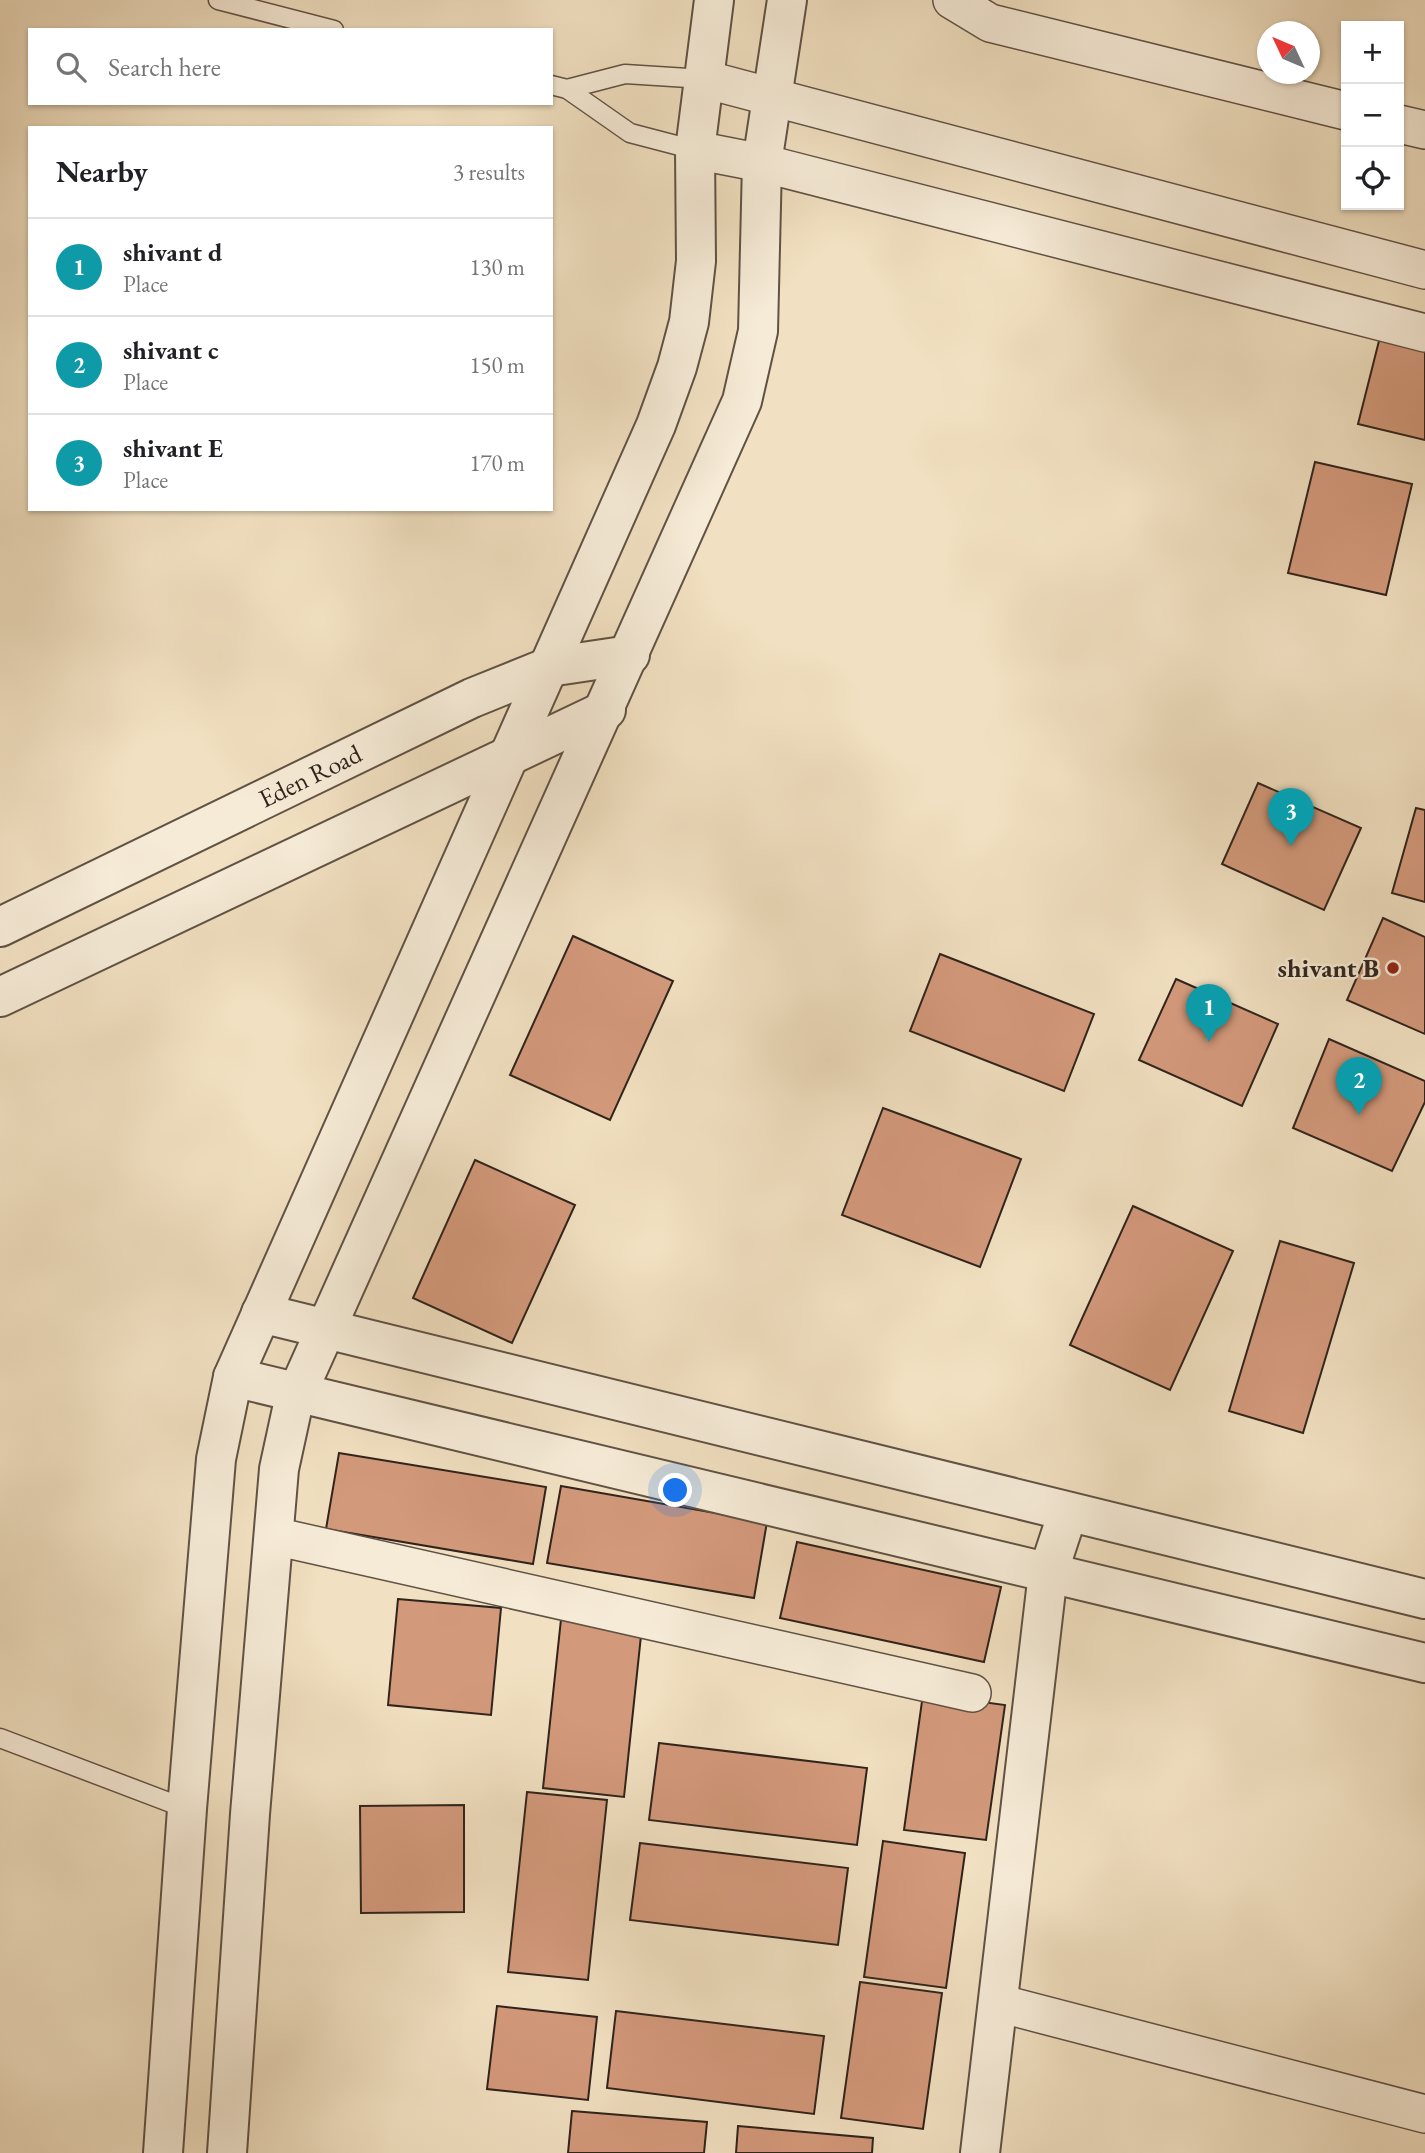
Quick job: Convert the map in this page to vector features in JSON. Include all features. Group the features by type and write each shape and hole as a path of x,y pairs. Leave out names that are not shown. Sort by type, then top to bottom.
{"street":[{"path":"163,2153 187,1809 216,1459 233,1377 656,425 677,367 688,323 696,261 695,150 713,0"},
{"path":"227,2153 279,1469 296,1392 606,709 742,401 758,331 762,163 787,0"},
{"path":"952,0 990,23 1341,110"},
{"path":"704,79 1425,270"},
{"path":"1404,125 1425,130"},
{"path":"695,150 762,163 1425,333"},
{"name":"Eden Road","path":"0,927 472,698 549,667 630,655"},
{"path":"0,997 606,709"},
{"path":"261,1313 1425,1599"},
{"path":"233,1377 1425,1663"},
{"path":"980,2153 1048,1573 1068,1512"},
{"path":"274,1536 972,1693"},
{"path":"998,2003 1425,2114"}],"lane":[{"path":"218,0 326,28"},
{"path":"559,87 625,74 704,79"},
{"path":"559,87 630,133 695,150"},
{"path":"0,1738 187,1809"}],"building":[{"path":"1382,329 1425,339 1425,440 1358,424"},
{"path":"1315,462 1412,484 1386,595 1288,573"},
{"path":"1258,783 1361,828 1324,910 1222,864"},
{"path":"1416,808 1425,810 1425,902 1392,893"},
{"name":"shivant B","path":"1383,918 1425,937 1425,1034 1347,1000"},
{"path":"573,936 673,981 610,1120 510,1075"},
{"path":"940,954 1094,1014 1064,1091 910,1031"},
{"path":"1176,979 1278,1024 1242,1106 1139,1060"},
{"path":"1329,1039 1425,1081 1425,1102 1392,1171 1293,1128"},
{"path":"883,1108 1021,1159 980,1267 842,1215"},
{"path":"475,1160 575,1205 512,1343 413,1298"},
{"path":"1133,1206 1233,1251 1170,1390 1070,1345"},
{"path":"1280,1241 1354,1263 1303,1433 1229,1411"},
{"path":"339,1453 546,1487 533,1564 326,1529"},
{"path":"561,1486 767,1522 754,1598 547,1563"},
{"path":"797,1542 1001,1587 984,1662 780,1618"},
{"path":"398,1599 501,1608 491,1715 388,1705"},
{"path":"562,1610 642,1626 624,1797 543,1788"},
{"path":"923,1694 1005,1705 986,1840 904,1830"},
{"path":"659,1743 867,1768 857,1845 649,1820"},
{"path":"527,1792 607,1800 588,1980 508,1972"},
{"path":"464,1805 464,1912 361,1913 360,1806"},
{"path":"883,1841 965,1853 946,1988 864,1977"},
{"path":"640,1843 848,1868 838,1945 630,1920"},
{"path":"860,1982 942,1993 923,2129 841,2118"},
{"path":"497,2006 597,2017 588,2100 487,2089"},
{"path":"616,2011 824,2036 814,2114 607,2088"},
{"path":"572,2111 707,2122 704,2153 568,2153"},
{"path":"738,2126 873,2138 872,2153 736,2153"}],"place":[{"name":"shivant E","path":"1291,846"},
{"name":"shivant B","path":"1393,968"},
{"name":"shivant d","path":"1209,1042"},
{"name":"shivant c","path":"1359,1115"}]}
